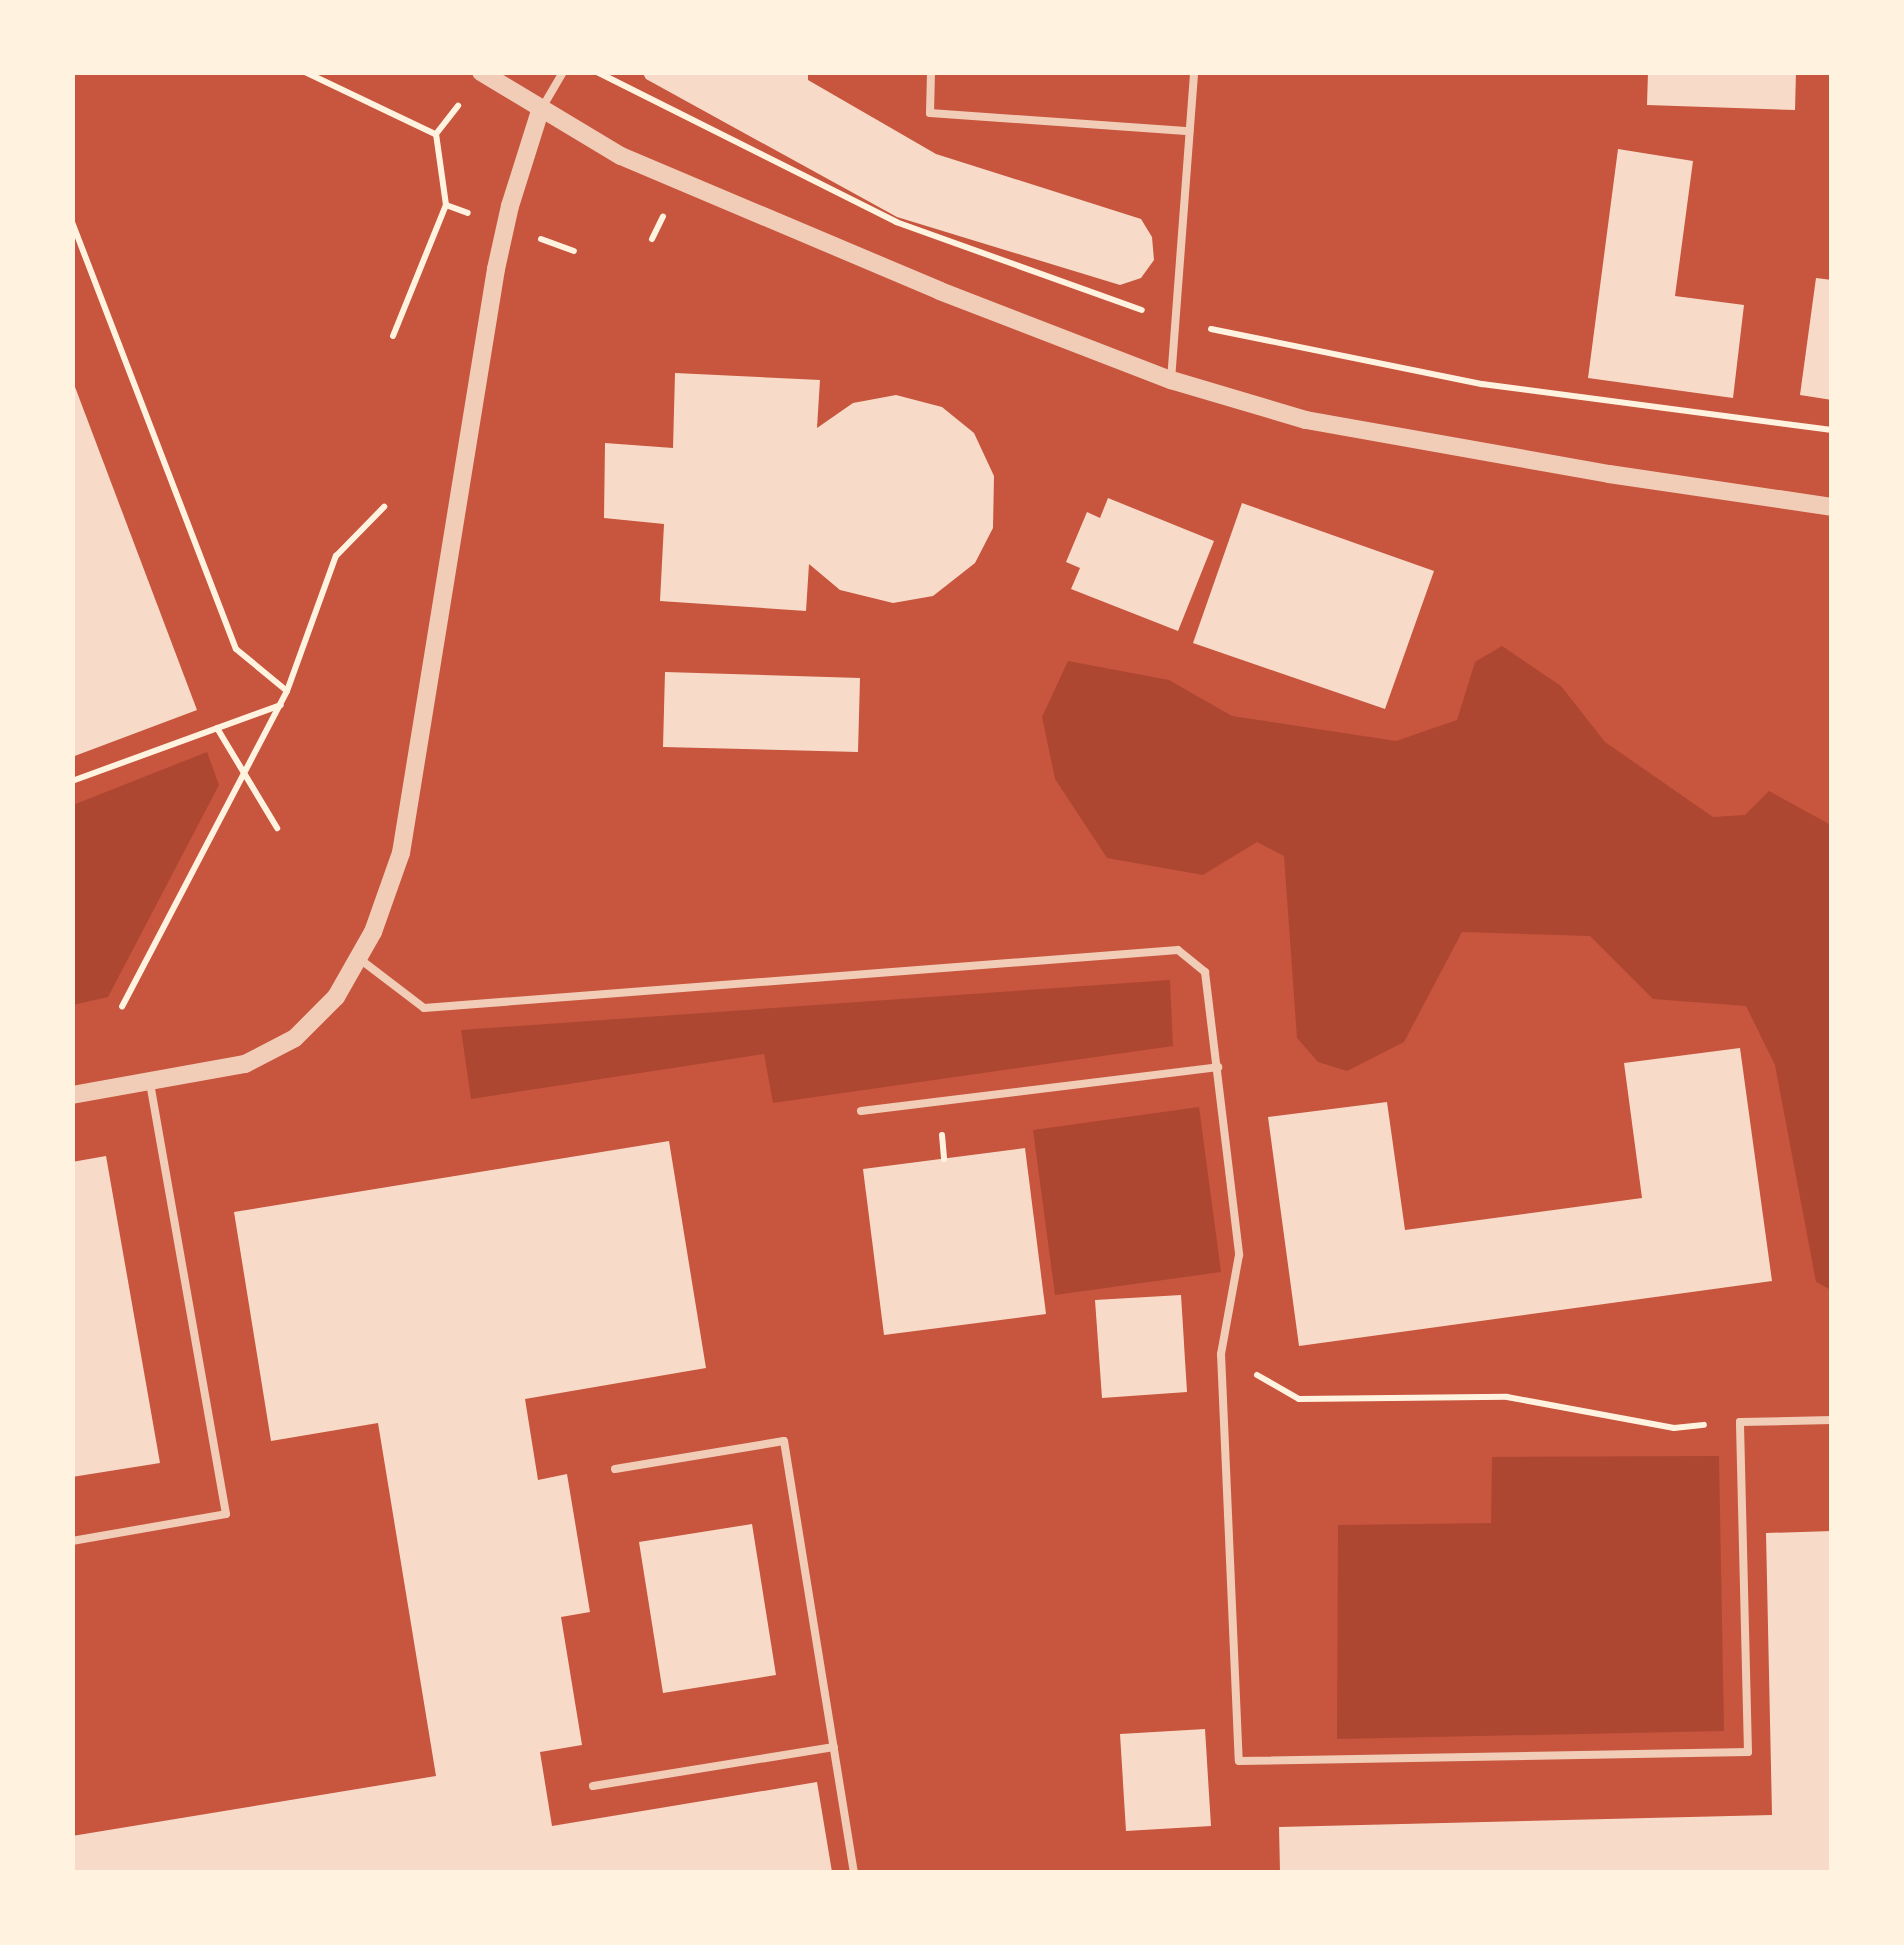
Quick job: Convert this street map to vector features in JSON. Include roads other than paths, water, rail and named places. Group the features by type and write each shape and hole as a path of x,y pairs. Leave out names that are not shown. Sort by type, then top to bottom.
{"street":[{"path":"481,72 620,156 940,290 1171,380 1306,420 1609,474 1832,507"},
{"path":"72,1095 245,1064 295,1038 336,997 359,958 401,853 496,268 510,206 540,111"}],"lane":[{"path":"540,111 562,72"},
{"path":"931,72 930,113 1189,131"},
{"path":"1171,380 1194,72"},
{"path":"359,958 424,1008 1178,950 1204,972 1239,1255 1221,1354 1239,1761 1748,1752 1740,1422 1832,1420"},
{"path":"861,1110 1218,1066"},
{"path":"72,1541 226,1514 150,1082"},
{"path":"614,1469 784,1441 854,1872"},
{"path":"594,1786 834,1747"}]}
